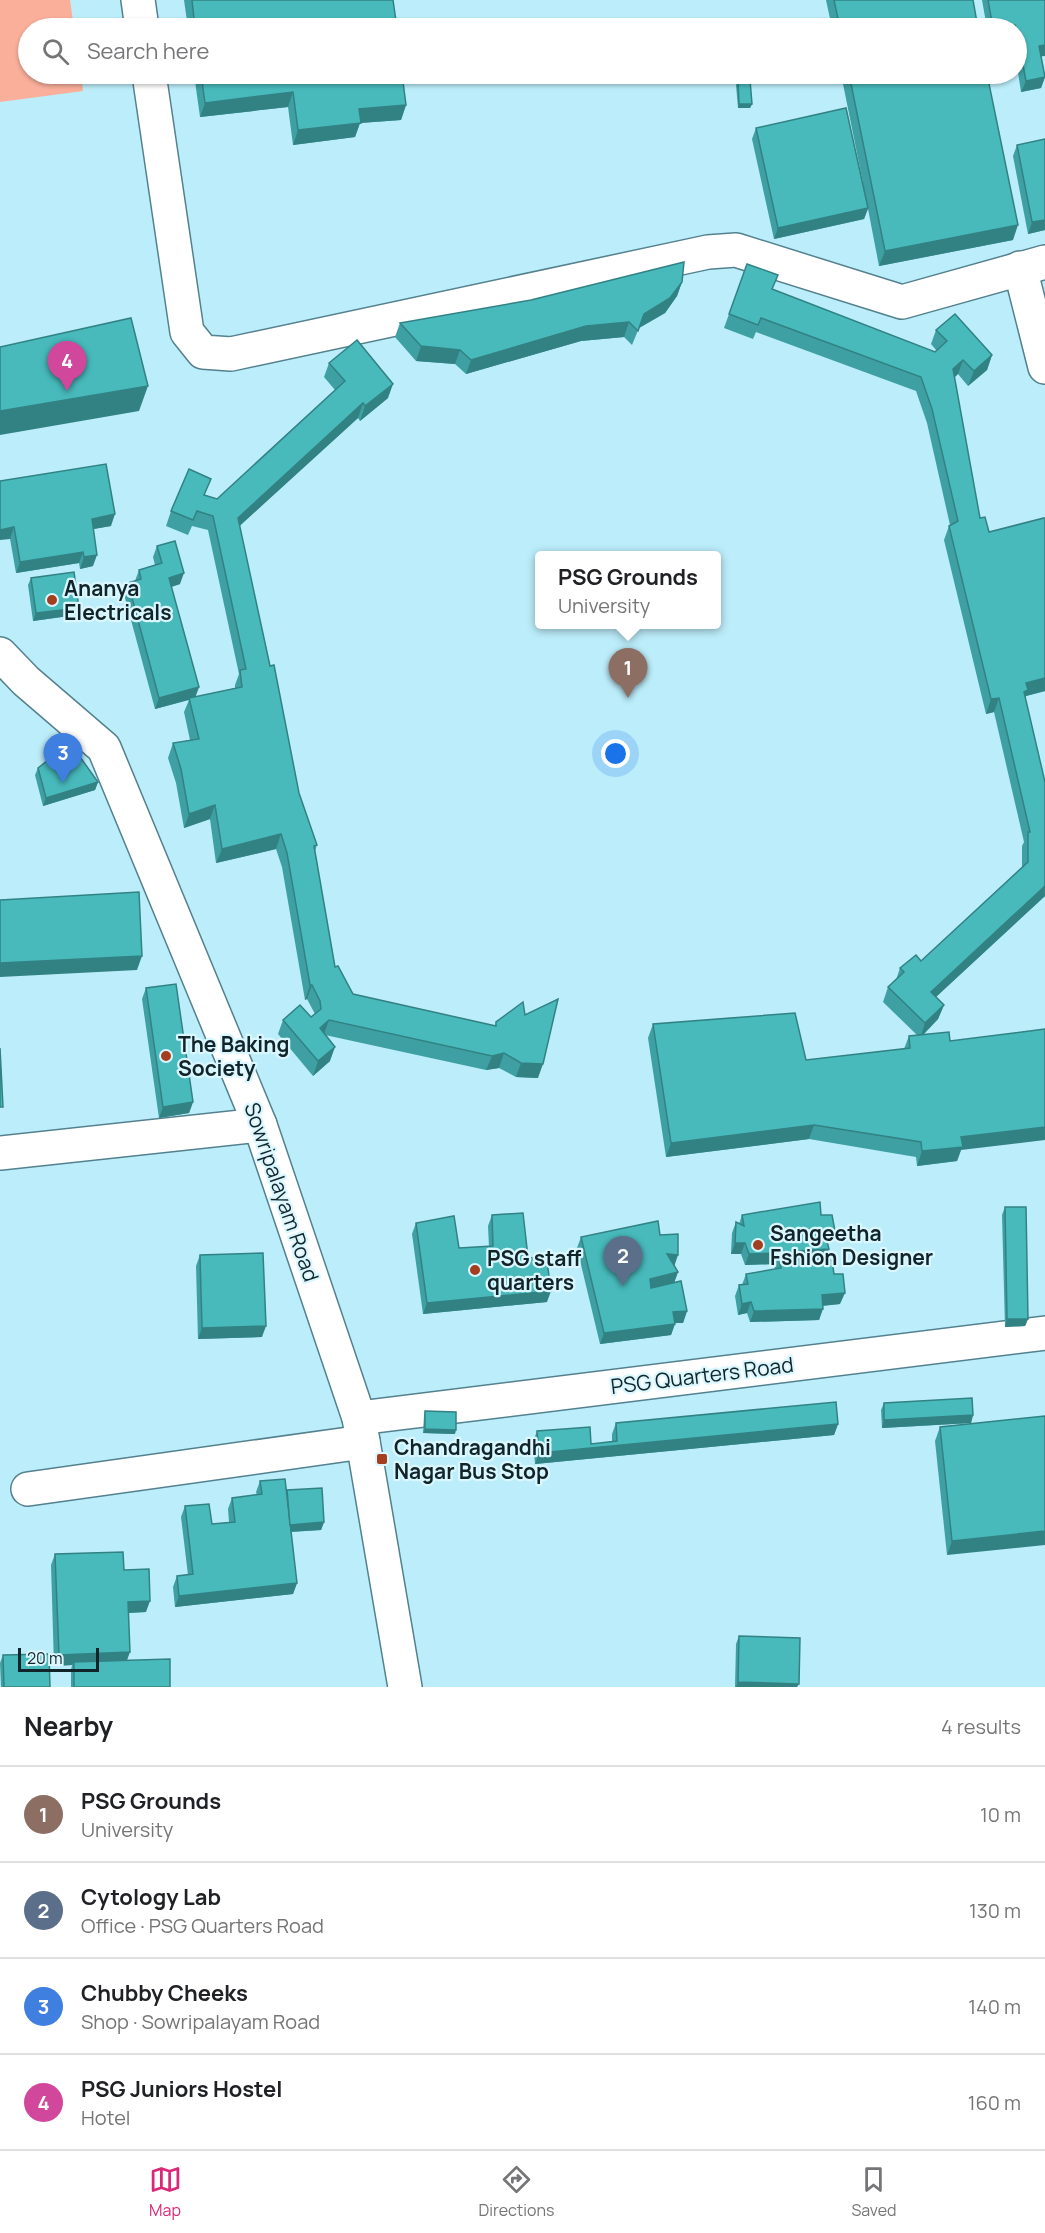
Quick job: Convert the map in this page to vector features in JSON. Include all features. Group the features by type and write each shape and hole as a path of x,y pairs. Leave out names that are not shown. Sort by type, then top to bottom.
{"street":[{"path":"138,0 141,18"},
{"path":"150,84 187,332 203,352 231,354 708,252 736,250 902,302 1033,265 1045,367"},
{"name":"Sowripalayam Road","path":"0,654 26,681 104,748 260,1125 361,1430 405,1687"},
{"path":"0,1153 260,1125"},
{"name":"PSG Quarters Road","path":"28,1489 361,1430 1045,1333"}],"shaded area":[{"path":"0,0 70,0 73,18 18,18 18,84 82,84 83,91 0,102"}],"building":[{"path":"192,0 393,0 396,18 194,18"},
{"path":"834,0 973,0 976,18 838,18"},
{"path":"988,0 1045,0 1045,45 1039,46 1045,77 1027,81 1027,18 991,18"},
{"path":"202,84 403,84 406,105 359,109 361,123 298,130 293,92 205,103"},
{"path":"738,84 750,84 752,104 739,104"},
{"path":"851,84 989,84 1018,225 885,251"},
{"path":"846,108 868,208 778,228 756,128"},
{"path":"1045,139 1045,220 1032,222 1017,145"},
{"path":"684,262 682,282 670,298 644,314 638,331 629,322 586,326 471,360 460,350 421,346 400,323 531,300"},
{"path":"747,264 778,275 772,289 935,352 947,341 936,330 955,314 992,355 974,371 963,360 953,369 980,518 985,517 989,532 1044,518 1045,520 1045,678 1026,683 1028,690 1024,692 1045,782 1045,886 931,992 944,1005 925,1023 888,987 904,972 900,968 916,955 921,961 1028,862 1028,832 1030,832 999,698 991,699 949,526 958,521 932,409 921,377 761,318 758,325 729,314"},
{"path":"131,318 148,386 0,411 0,347"},
{"path":"357,340 393,384 365,406 363,403 238,518 270,666 274,665 299,793 317,845 314,846 335,967 338,966 353,994 496,1026 496,1022 523,1002 525,1015 558,999 543,1064 521,1063 504,1053 492,1056 329,1020 320,1028 335,1047 318,1061 283,1020 300,1005 311,1017 321,1009 320,1001 310,985 287,853 281,834 222,849 215,805 189,814 181,769 173,743 199,739 189,698 242,687 240,670 246,669 213,516 197,511 193,520 171,511 189,469 211,479 204,495 217,499 345,381 329,363"},
{"path":"106,464 115,514 92,519 97,555 84,557 83,552 20,562 14,527 0,530 0,481"},
{"path":"175,541 184,573 169,578 199,687 159,698 128,583 141,579 139,570 162,563 157,546"},
{"name":"Ananya Electricals","path":"74,572 79,608 36,613 31,578"},
{"path":"70,743 98,782 46,798 38,768"},
{"path":"139,892 142,956 0,963 0,900"},
{"name":"The Baking Society","path":"176,984 193,1102 163,1107 146,988"},
{"path":"795,1013 806,1060 910,1048 909,1036 949,1032 950,1041 1045,1029 1045,1127 961,1137 963,1147 922,1151 921,1142 814,1125 671,1143 653,1024"},
{"path":"0,1048 3,1107 0,1107"},
{"path":"820,1202 821,1215 832,1215 835,1231 825,1234 829,1249 797,1251 800,1264 832,1260 834,1274 843,1274 845,1293 822,1295 823,1309 754,1311 751,1302 742,1304 739,1285 748,1284 746,1274 781,1268 778,1253 749,1254 745,1243 735,1243 736,1222 744,1226 742,1215"},
{"path":"1005,1207 1026,1207 1028,1319 1007,1319"},
{"name":"PSG staff quarters","path":"523,1213 528,1257 547,1261 551,1291 427,1303 416,1223 454,1216 459,1248 493,1246 492,1215"},
{"path":"658,1221 660,1235 678,1234 678,1255 667,1254 678,1272 650,1279 651,1288 681,1281 687,1311 673,1312 675,1324 604,1333 581,1237"},
{"path":"263,1253 266,1326 202,1328 200,1255"},
{"path":"972,1398 973,1415 884,1420 884,1403"},
{"path":"836,1402 838,1424 539,1453 537,1431 590,1427 591,1444 617,1441 616,1423"},
{"path":"425,1411 456,1412 456,1430 425,1429"},
{"path":"1045,1416 1045,1531 952,1541 940,1427"},
{"path":"285,1479 297,1583 179,1596 177,1576 193,1574 185,1506 209,1504 212,1524 235,1522 232,1498 262,1494 260,1481"},
{"path":"322,1488 324,1522 290,1525 287,1490"},
{"path":"123,1552 124,1570 149,1569 150,1601 128,1602 130,1652 59,1655 55,1554"},
{"path":"739,1636 800,1638 799,1684 738,1682"},
{"path":"49,1654 50,1687 4,1687 3,1655"},
{"path":"170,1659 170,1687 74,1687 74,1662"}],"place":[{"name":"PSG Juniors Hostel","path":"67,391"},
{"name":"Ananya Electricals","path":"52,600"},
{"name":"PSG Grounds","path":"628,698"},
{"name":"Chubby Cheeks","path":"63,783"},
{"name":"The Baking Society","path":"166,1056"},
{"name":"Sangeetha Fshion Designer","path":"758,1245"},
{"name":"PSG staff quarters","path":"475,1270"},
{"name":"Cytology Lab","path":"623,1286"},
{"name":"Chandragandhi Nagar Bus Stop","path":"382,1459"}]}
